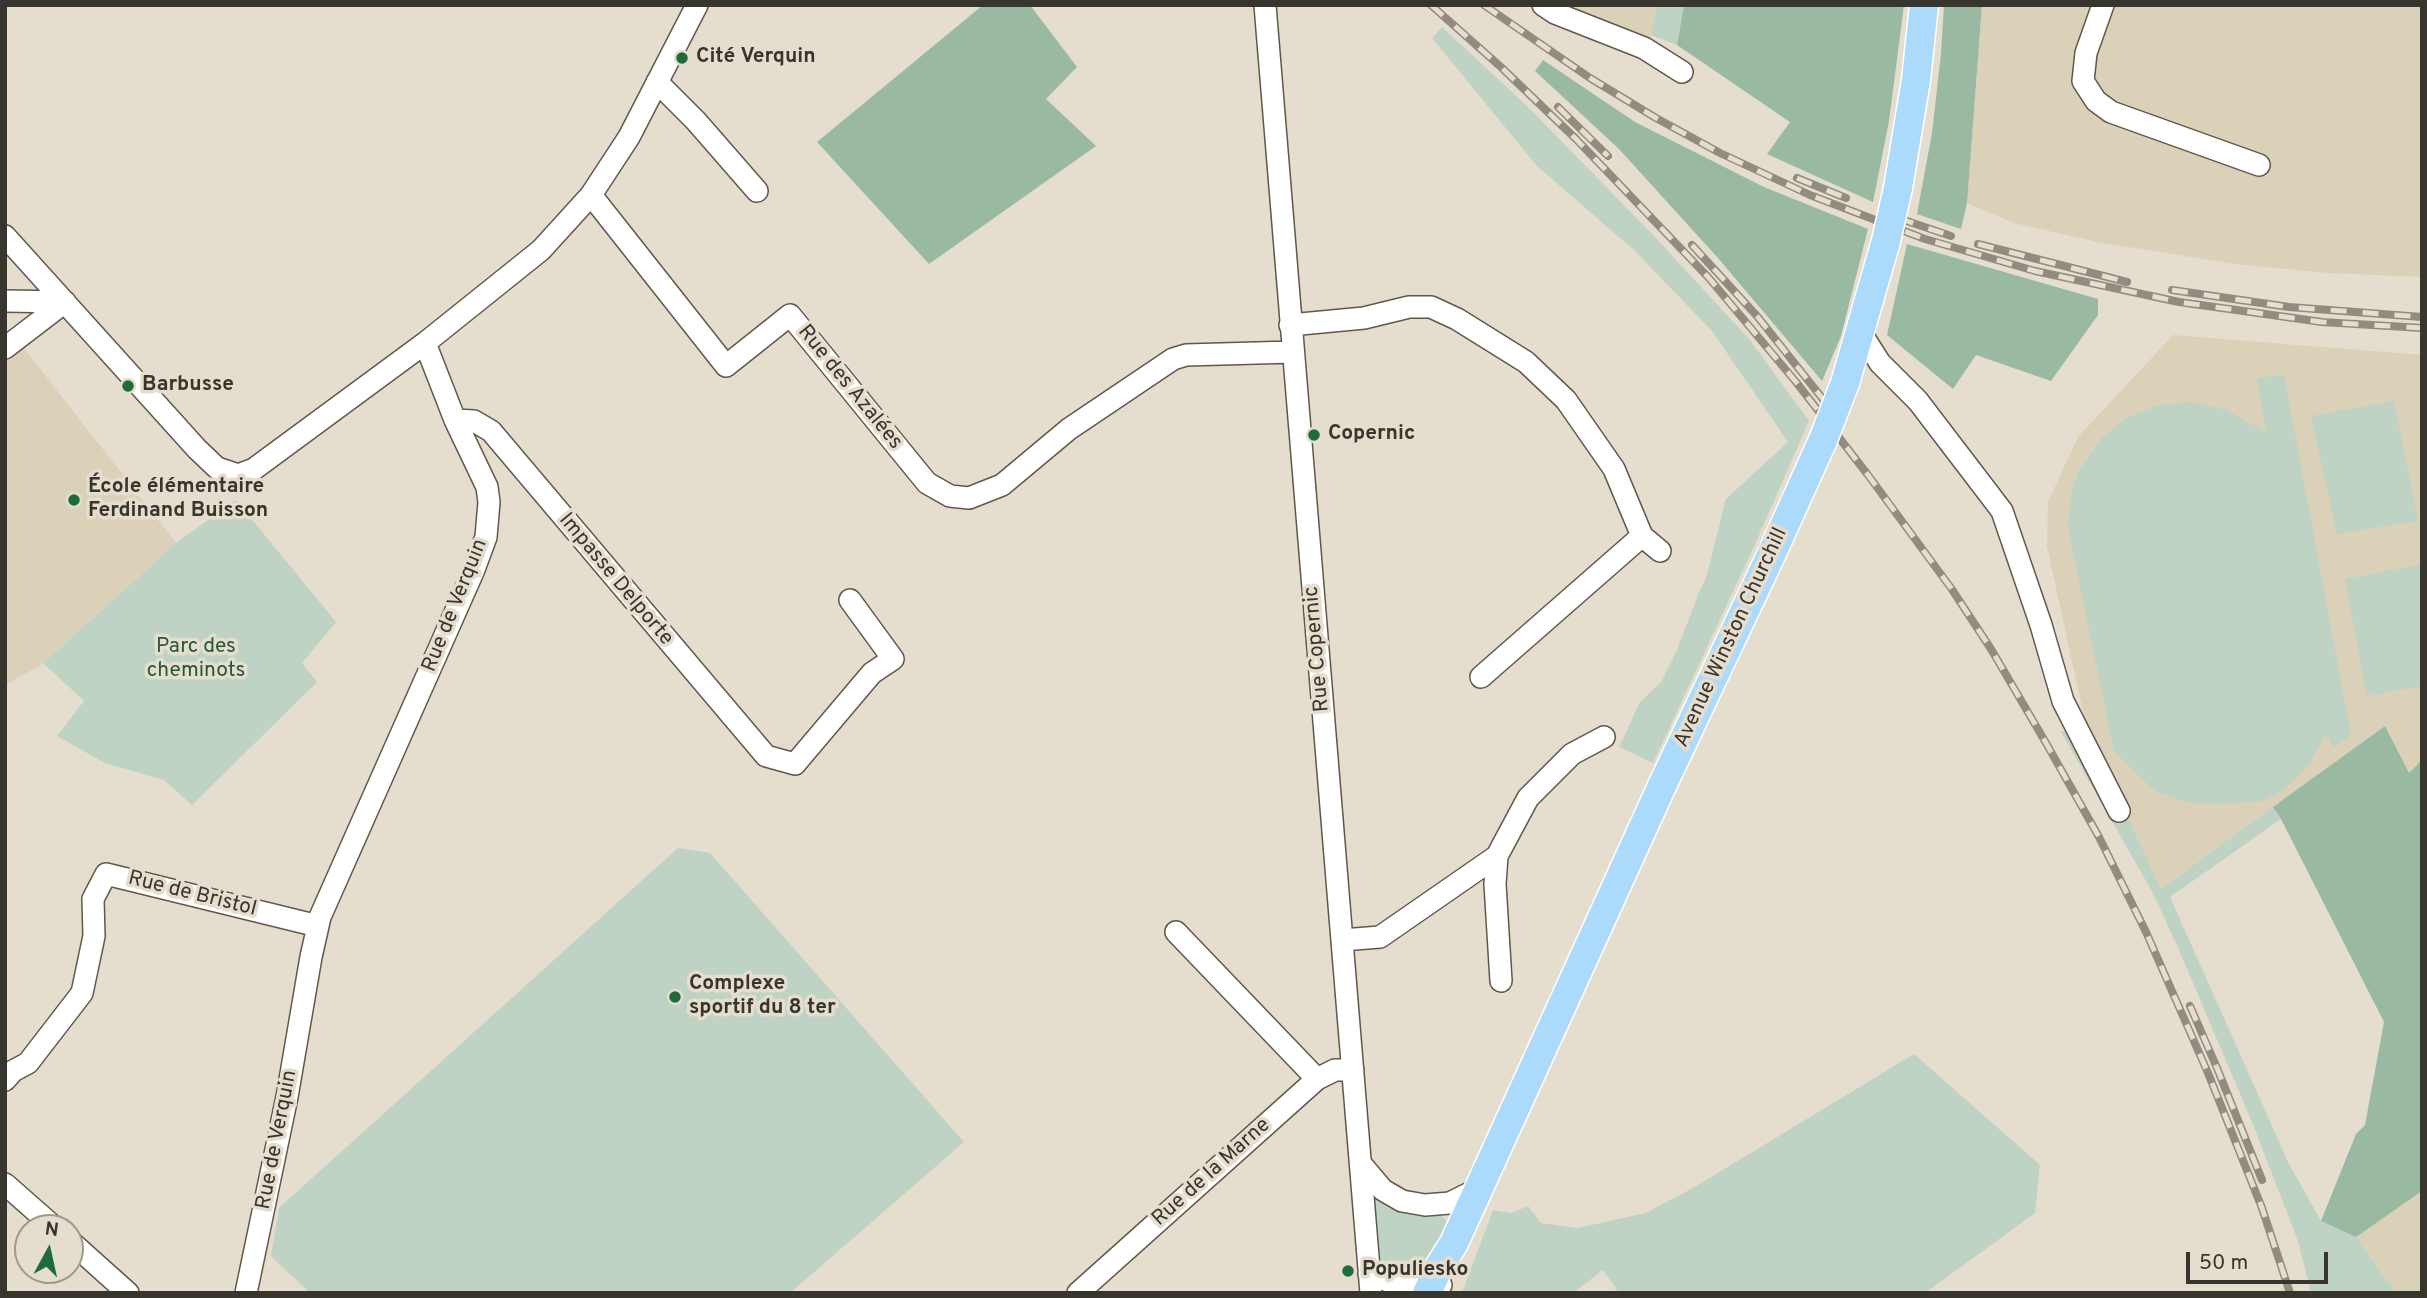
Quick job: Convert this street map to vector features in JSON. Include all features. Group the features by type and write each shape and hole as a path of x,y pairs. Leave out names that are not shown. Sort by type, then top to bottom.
{"main road":[{"name":"Avenue Winston Churchill","path":"1436,1290 1478,1189 1823,440 1845,383 1861,333 1898,188 1916,80 1924,5"}],"street":[{"path":"5,236 197,449 217,468 238,475 254,469 425,343 541,250 591,195 629,136 697,5"},
{"name":"Rue Copernic","path":"1265,5 1370,1283"},
{"path":"1543,5 1555,13 1644,48 1682,72"},
{"path":"2103,5 2086,53 2083,81 2096,100 2111,112 2259,165"},
{"path":"657,82 696,121 757,191"},
{"name":"Rue des Azalées","path":"591,195 726,366 790,315 927,483 950,496 969,498 1002,485 1069,429 1173,359 1186,355 1292,352"},
{"path":"5,301 65,302"},
{"path":"5,348 65,302"},
{"path":"1290,325 1364,318 1409,307 1431,307 1457,319 1526,362 1566,400 1614,469 1642,536 1660,551"},
{"path":"1861,333 1880,363 1919,401 2001,511 2041,625 2063,701 2119,811"},
{"name":"Rue de Verquin","path":"246,1293 285,1110 318,926 486,537 489,502 487,492 466,440 455,421 425,343"},
{"name":"Impasse Delporte","path":"455,421 474,421 491,431 766,756 794,764 872,674 894,659 850,600"},
{"path":"487,492 520,468"},
{"path":"1481,677 1642,536"},
{"path":"1501,981 1495,884 1497,856 1528,798 1572,754 1604,737"},
{"path":"1342,940 1380,937 1497,856"},
{"name":"Rue de Bristol","path":"5,1080 13,1071 28,1063 82,993 94,936 93,899 106,874 318,926"},
{"path":"1176,932 1317,1079"},
{"name":"Rue de la Marne","path":"1078,1293 1317,1079 1335,1070 1353,1070"},
{"path":"1361,1164 1383,1190 1402,1201 1425,1205 1450,1203 1478,1189"},
{"path":"5,1185 39,1214"},
{"path":"84,1254 128,1293"},
{"path":"1370,1283 1436,1290"}],"shaded area":[{"path":"1564,5 1657,5 1647,57"},
{"path":"1982,5 2422,5 2422,277 2329,273 2234,264 2098,242 2014,223 1967,203"},
{"path":"2173,335 2422,355 2422,760 2409,774 2385,726 2161,889 2086,726 2047,546 2048,502 2078,437"},
{"name":"École élémentaire Ferdinand Buisson","path":"23,347 176,543 39,666 5,685 5,360"},
{"path":"2422,1191 2422,1293 2396,1293 2356,1237"}],"green space":[{"path":"983,5 1030,5 1077,67 1046,99 1096,146 929,264 817,142"},
{"path":"1657,5 1684,5 1677,45 1651,35"},
{"path":"1684,5 1904,5 1889,121 1873,202 1767,154 1790,122 1677,45"},
{"path":"1944,5 1982,5 1967,203 1961,229 1917,214 1932,133"},
{"path":"1442,27 1527,106 1655,237 1750,340 1809,421 1653,763 1619,747 1640,702 1662,681 1677,650 1707,575 1726,499 1788,442 1712,331 1635,251 1537,166 1432,38"},
{"path":"1543,60 1635,122 1764,187 1868,229 1841,336 1822,381 1718,258 1619,149 1535,71"},
{"path":"1907,244 2098,299 2098,315 2051,381 1976,355 1953,389 1887,335"},
{"path":"2284,375 2351,736 2333,747 2326,734 2309,764 2285,789 2262,801 2189,803 2155,791 2114,751 2068,527 2071,496 2078,473 2100,440 2124,419 2155,406 2190,402 2226,410 2266,432 2257,378"},
{"path":"2394,401 2418,521 2337,534 2311,416"},
{"name":"Parc des cheminots","path":"236,500 336,622 302,663 317,682 192,805 164,780 105,763 57,736 84,701 43,663 176,543"},
{"path":"2422,564 2422,686 2367,696 2345,579"},
{"path":"2086,726 2161,889 2273,807 2281,819 2170,897 2288,1162 2321,1221 2356,1237 2396,1293 2311,1293 2298,1241 2252,1122 2179,950 2154,895 2061,732"},
{"path":"2385,726 2409,773 2422,760 2422,1191 2356,1237 2321,1221 2356,1134 2365,1125 2384,1022 2273,807"},
{"name":"Complexe sportif du 8 ter","path":"678,848 710,853 964,1142 790,1293 310,1293 271,1256 279,1208"},
{"path":"1914,1054 2040,1165 2035,1213 1925,1293 1619,1293 1603,1270 1573,1293 1462,1293 1493,1210 1511,1213 1528,1206 1541,1223 1578,1228 1646,1213 1693,1188"},
{"path":"1373,1199 1390,1208 1416,1216 1442,1216 1447,1223 1436,1256 1417,1281 1373,1268"}],"railway":[{"path":"1431,5 1576,139 1708,277 1796,382 1951,588 1991,649 2046,743 2099,837 2146,932 2208,1073 2262,1208 2290,1293"},
{"path":"1484,5 1590,78 1720,153 1810,195 1925,239 2035,271 2179,302 2322,322 2422,328"},
{"path":"1558,107 1608,156"},
{"path":"1797,178 1846,198"},
{"path":"1898,218 1951,236"},
{"path":"1978,244 2127,282"},
{"path":"1692,245 1757,316 1830,408"},
{"path":"2172,290 2289,307 2422,317"},
{"path":"2190,1006 2262,1180"}],"place":[{"name":"Cité Verquin","path":"682,58"},
{"name":"Barbusse","path":"128,386"},
{"name":"Copernic","path":"1314,435"},
{"name":"École élémentaire Ferdinand Buisson","path":"74,500"},
{"name":"Complexe sportif du 8 ter","path":"675,997"},
{"name":"Populiesko","path":"1348,1271"}]}
